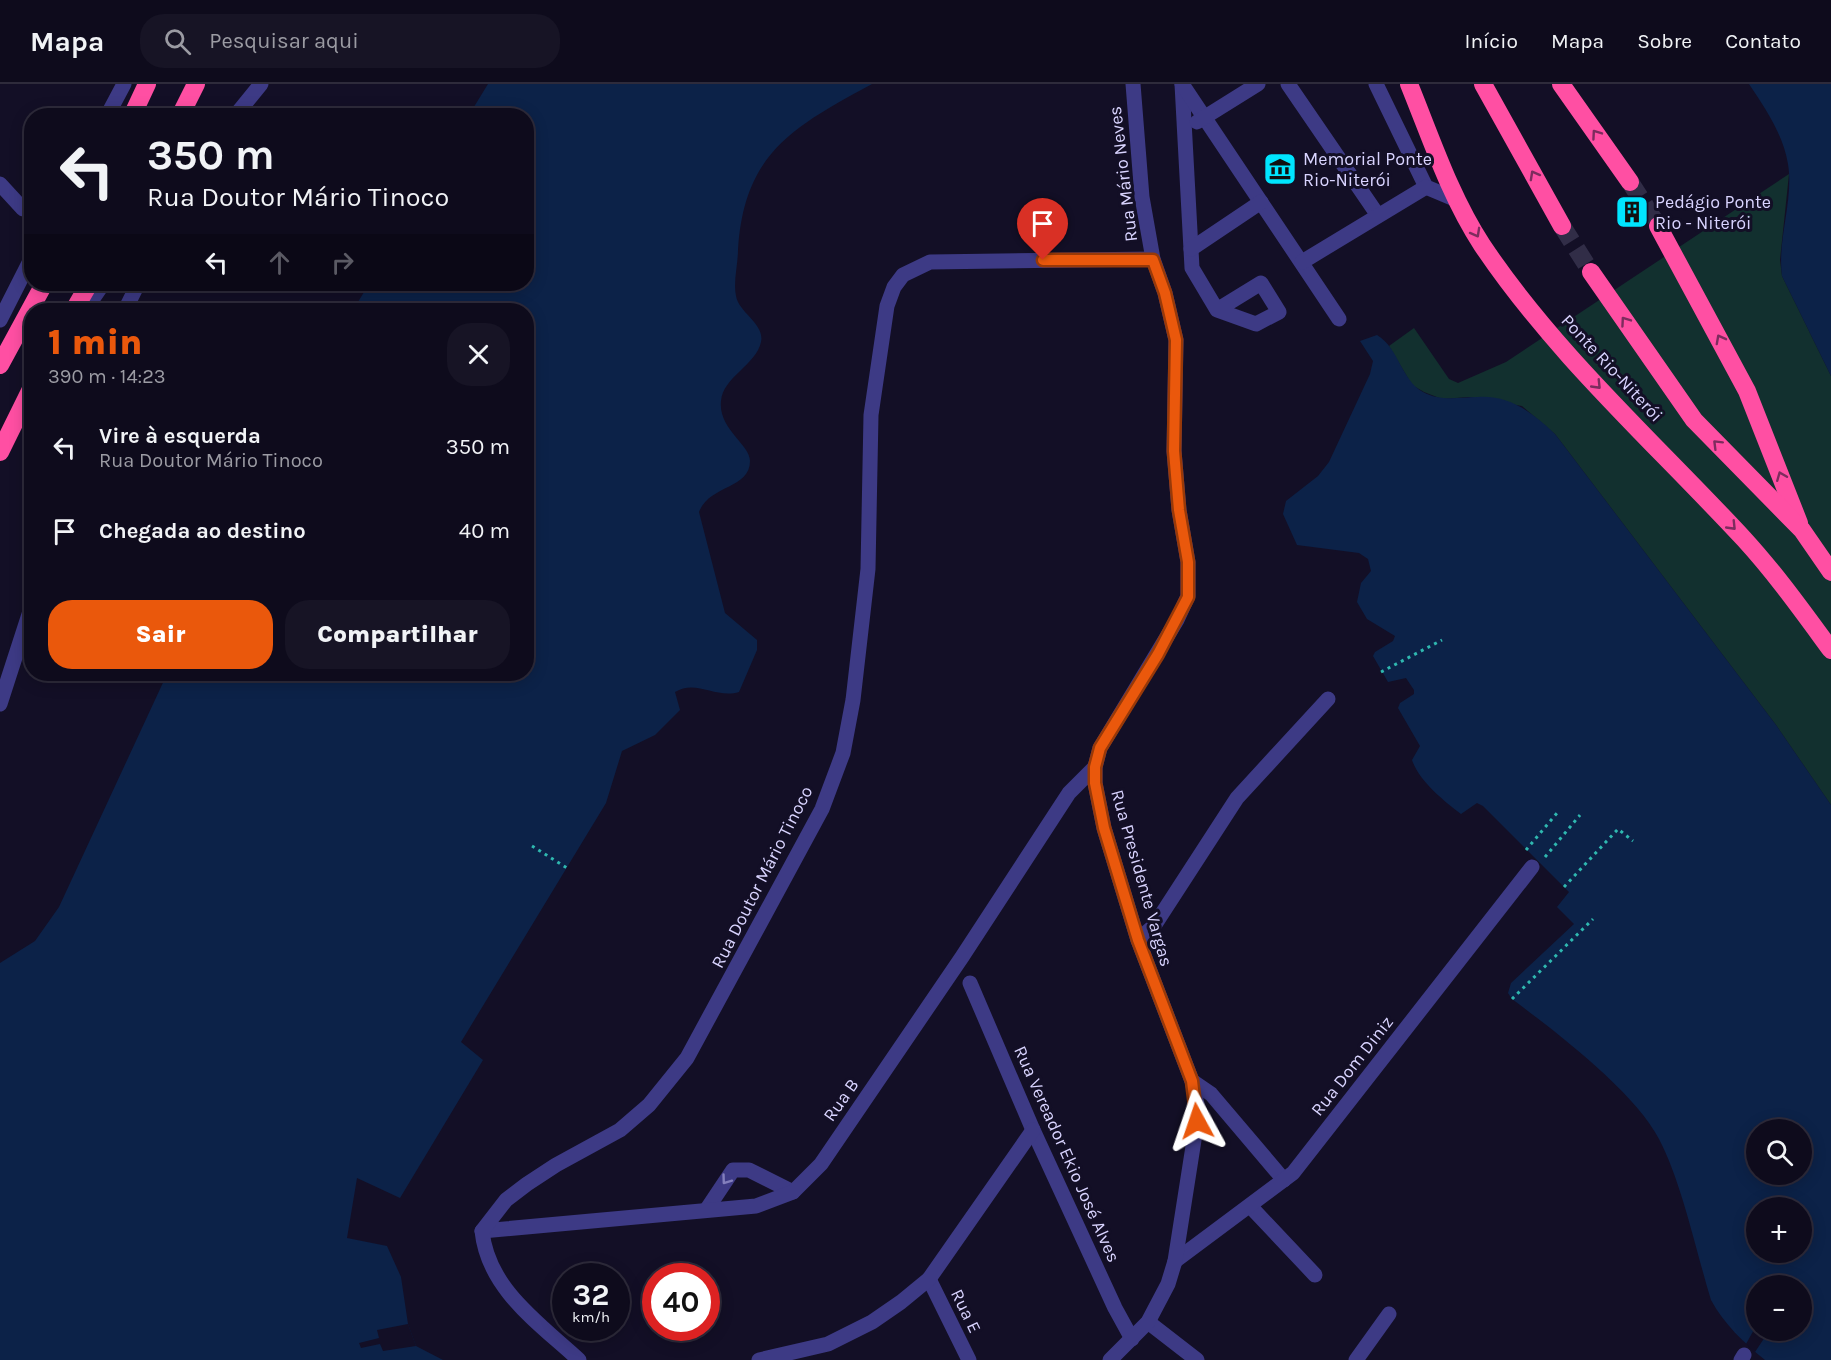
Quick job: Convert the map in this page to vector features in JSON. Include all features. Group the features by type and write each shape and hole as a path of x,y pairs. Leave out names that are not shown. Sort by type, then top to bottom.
{"highway":[{"path":"136,108 147,84"},
{"path":"184,108 196,84"},
{"name":"Ponte Rio-Niterói","path":"1408,84 1457,200 1482,244 1557,344 1746,541 1788,591 1831,650"},
{"path":"1483,84 1562,226"},
{"path":"1562,84 1630,182"},
{"name":"Ponte Rio-Niterói","path":"1658,226 1747,391 1802,530"},
{"name":"Ponte Rio-Niterói","path":"1591,272 1694,420 1802,530 1831,572"},
{"path":"0,365 24,321"},
{"path":"0,452 24,402"}],"street":[{"path":"111,108 124,84"},
{"path":"242,108 261,84"},
{"name":"Rua Mário Neves","path":"1133,84 1142,197 1153,260"},
{"path":"1182,84 1339,319"},
{"path":"1182,84 1192,268 1217,310"},
{"path":"1185,131 1258,84"},
{"path":"1288,84 1377,214"},
{"path":"1376,84 1426,187 1457,200"},
{"path":"0,184 23,209"},
{"path":"1302,262 1377,214 1426,187"},
{"path":"1191,249 1261,202"},
{"name":"Rua Presidente Vargas","path":"1110,1360 1148,1322 1160,1304 1175,1261 1197,1121 1192,1081 1138,940 1104,828 1095,783 1095,767 1107,736 1158,654 1188,597 1188,562 1179,510 1174,451 1176,340 1165,293 1153,260"},
{"name":"Rua Doutor Mário Tinoco","path":"482,1231 506,1200 527,1184 556,1165 620,1130 649,1105 687,1058 822,809 843,753 853,700 868,569 871,415 887,306 894,287 903,275 930,262 1153,260"},
{"path":"0,320 24,272"},
{"path":"0,704 24,629"},
{"path":"1138,940 1154,926 1237,798 1328,699"},
{"name":"Rua B","path":"482,1231 756,1206 777,1200 793,1191 821,1164 962,957 1069,793 1095,767"},
{"name":"Rua Dom Diniz","path":"1175,1261 1293,1173 1536,865"},
{"name":"Rua Vereador Ekio José Alves","path":"970,983 1033,1130 1115,1308 1132,1339"},
{"path":"1192,1081 1211,1094 1284,1180"},
{"path":"759,1360 828,1344 872,1322 928,1279 1033,1130"},
{"path":"707,1209 733,1170 749,1170 793,1191"},
{"path":"1250,1206 1315,1275"},
{"path":"482,1231 487,1260 499,1281 518,1304 579,1360"},
{"name":"Rua E","path":"928,1279 969,1360"},
{"path":"1356,1360 1389,1314"},
{"path":"1148,1322 1197,1360"}],"path":[{"path":"1381,672 1442,640"},
{"path":"1526,850 1557,813"},
{"path":"1536,865 1580,815"},
{"path":"1564,887 1618,829 1633,841"},
{"path":"531,846 567,868"},
{"path":"1512,999 1593,919"}],"green space":[{"path":"1789,174 1780,260 1782,276 1831,376 1831,805 1776,725 1555,434 1522,406 1469,397 1442,399 1424,392 1412,385 1389,346 1414,328 1449,379 1458,383 1506,362"}],"water":[{"path":"488,84 872,84 819,114 796,130 778,147 762,166 750,189 742,217 735,291 738,302 756,324 761,342 753,358 727,385 721,401 721,411 729,428 745,448 750,461 743,477 711,497 699,512 725,613 757,640 757,650 739,692 722,693 691,688 675,692 680,710 655,735 622,751 606,803 461,1042 483,1060 400,1198 357,1178 347,1238 387,1246 401,1277 408,1324 416,1346 443,1360 0,1360 0,963 35,941 59,907 164,681 534,681 534,303 357,303 365,291 534,291 534,108 473,108"},
{"path":"1749,84 1831,84 1831,376 1782,276 1782,248 1789,191 1788,164 1778,132"},
{"path":"1377,335 1390,348 1410,380 1423,392 1443,398 1490,397 1511,402 1538,419 1555,434 1776,725 1831,805 1831,1360 1765,1360 1728,1325 1711,1300 1675,1176 1659,1139 1648,1121 1593,1063 1512,999 1508,993 1511,983 1574,924 1557,907 1569,892 1483,806 1477,803 1461,814 1433,790 1415,768 1412,760 1420,746 1398,708 1400,703 1414,694 1414,690 1406,678 1388,682 1373,656 1375,652 1393,641 1395,636 1367,619 1357,602 1361,583 1371,571 1368,559 1359,553 1297,545 1283,514 1286,501 1318,476 1329,462 1370,374 1373,361 1360,341"}],"pier":[{"path":"408,1324 416,1346 383,1351 380,1344 361,1348 359,1343 379,1338 377,1330"},
{"path":"1748,1341 1762,1341 1755,1352 1746,1344"}],"tunnel":[{"path":"1630,182 1658,226"},
{"path":"1562,226 1591,272"}],"place":[{"name":"Memorial Ponte Rio-Niterói","path":"1280,169"},
{"name":"Pedágio Ponte Rio - Niterói","path":"1632,212"}],"route":[{"path":"1043,260 1153,260 1165,293 1176,340 1174,451 1179,510 1188,562 1188,597 1158,654 1100,748 1095,767 1095,783 1104,828 1138,940 1163,1012 1192,1081 1197,1104 1197,1121"}]}
